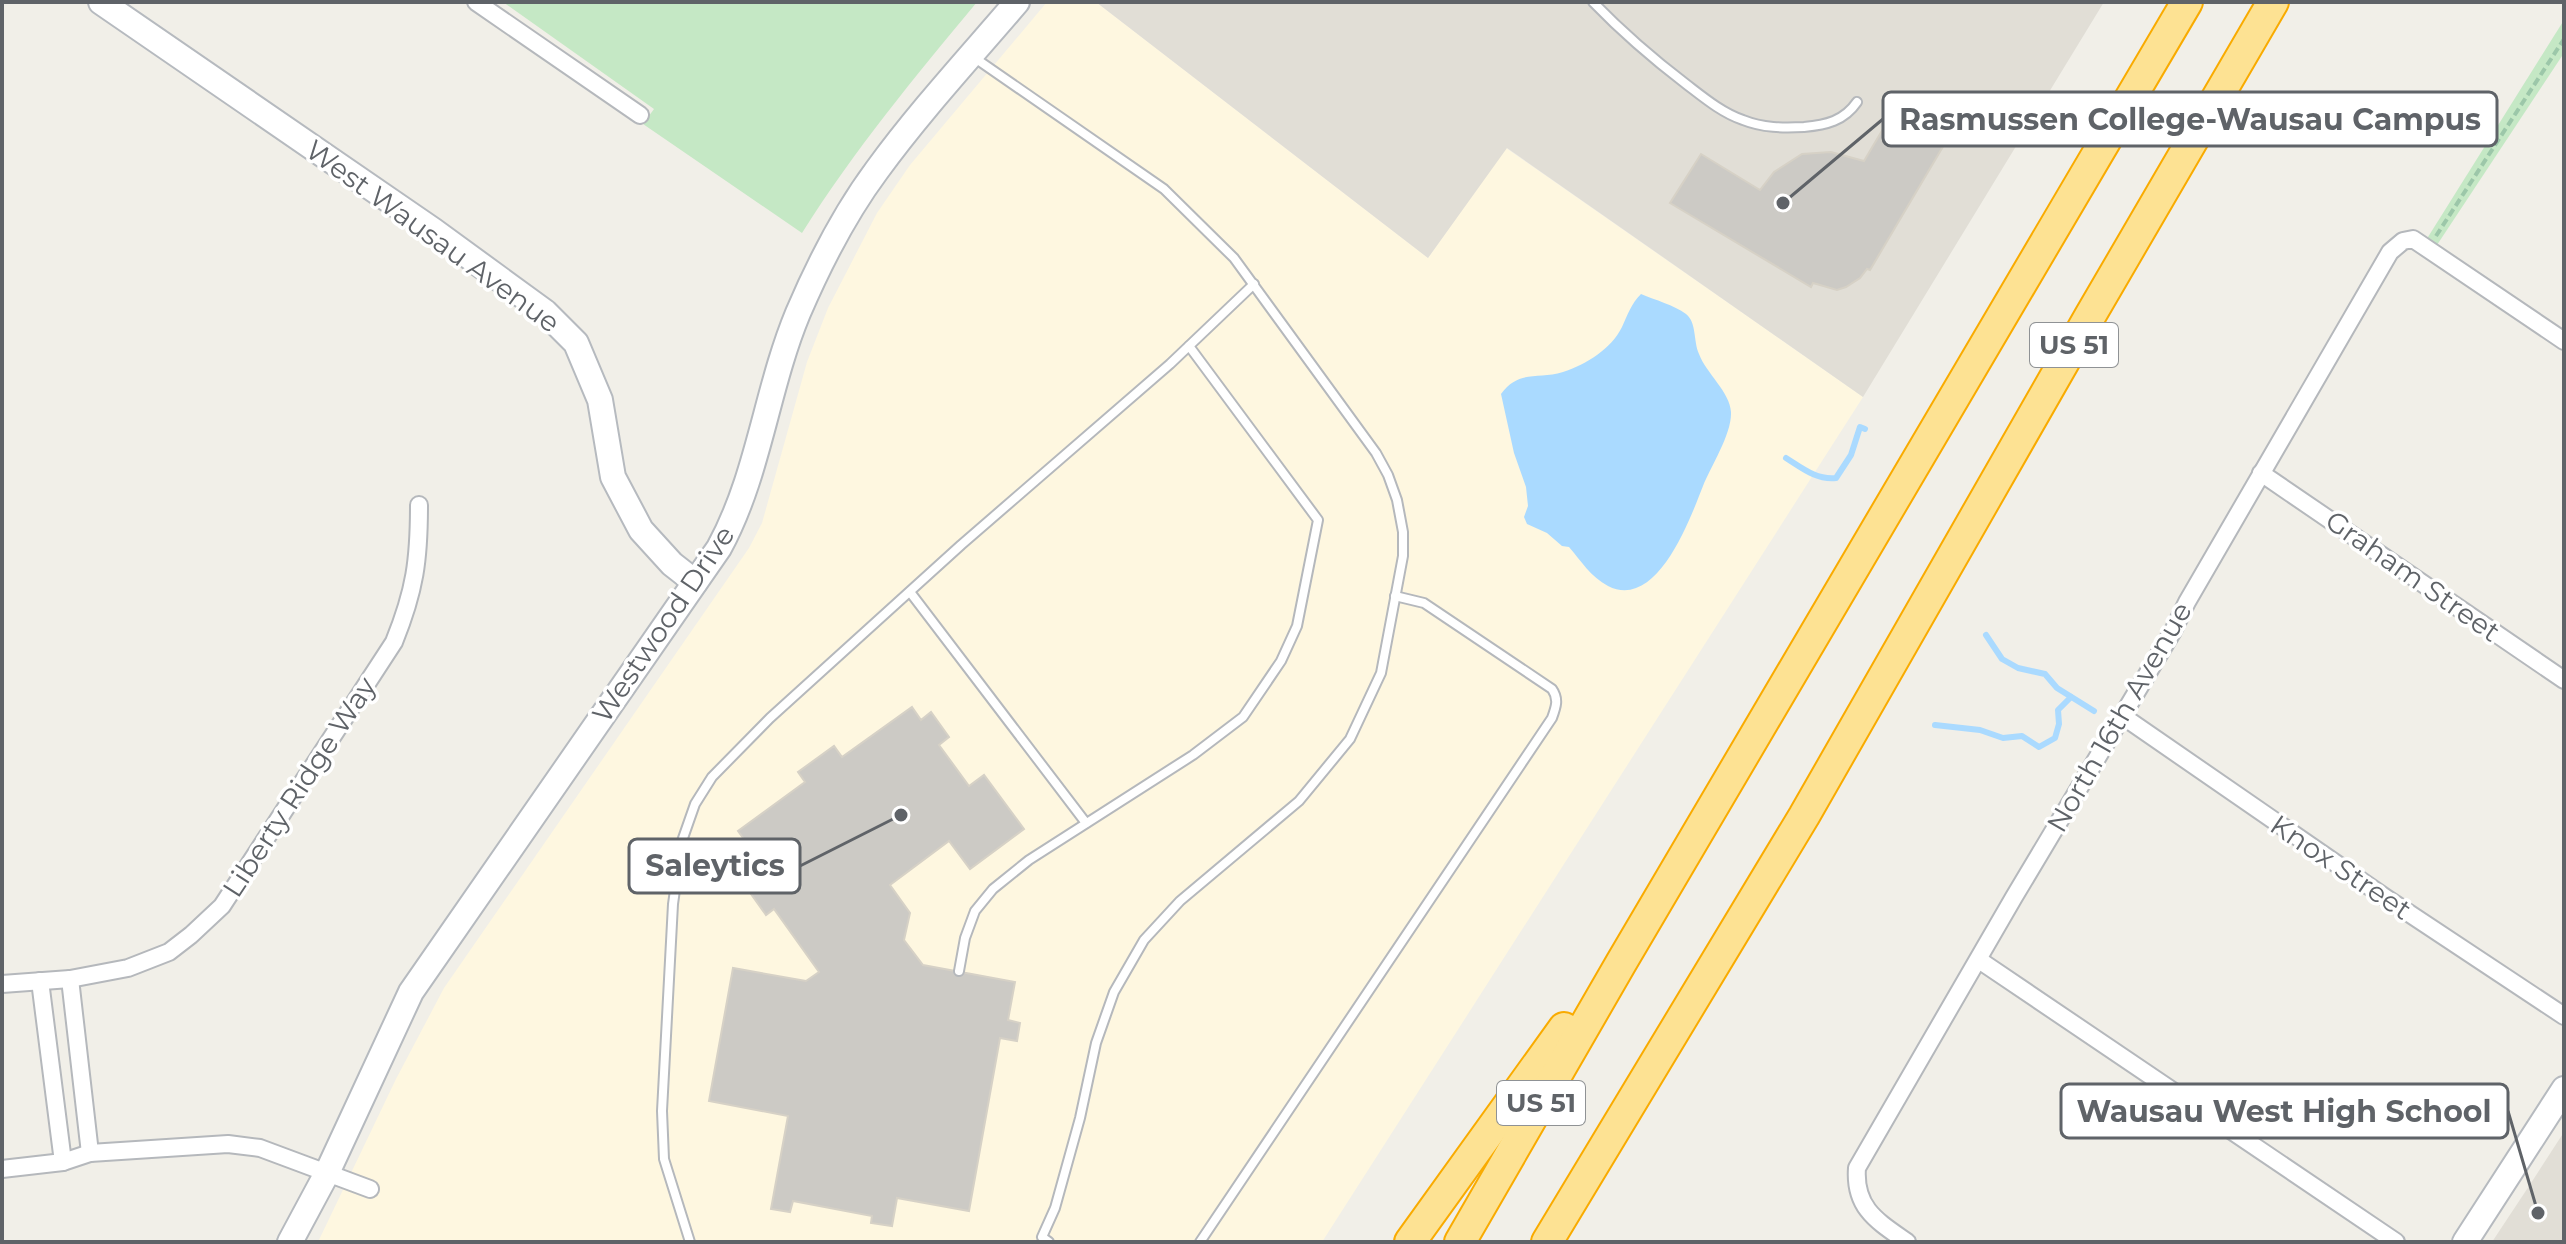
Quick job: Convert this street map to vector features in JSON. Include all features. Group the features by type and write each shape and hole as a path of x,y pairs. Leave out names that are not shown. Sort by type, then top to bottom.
{"highway":[{"name":"US 51","path":"1460,1242 2187,2"},
{"name":"US 51","path":"1547,1242 1683,1021 1841,752 2273,2"},
{"path":"1410,1242 1560,1033 1621,963"},
{"path":"1572,1242 1643,1108 1683,1021"}],"street":[{"name":"West Wausau Avenue","path":"101,2 434,231 545,312 576,343 600,400 613,477 641,530 672,564 695,582"},
{"path":"476,2 640,115"},
{"name":"Westwood Drive","path":"290,1242 327,1173 411,992 719,548 740,505 778,366 826,255 876,170 1017,2"},
{"name":"North 16th Avenue","path":"1907,1242 1865,1209 1856,1186 1857,1168 2173,631 2390,252 2403,241 2413,239 2428,248"},
{"path":"2428,248 2564,341"},
{"name":"Graham Street","path":"2261,473 2564,680"},
{"name":"Liberty Ridge Way","path":"2,984 70,979 128,968 169,952 222,906 394,642 411,601 419,553 419,505"},
{"name":"Knox Street","path":"2121,715 2564,1016"},
{"path":"1979,960 2396,1242"},
{"path":"70,979 90,1153"},
{"path":"40,981 63,1162"},
{"path":"2465,1242 2564,1089"},
{"path":"2,1169 63,1162 90,1153 228,1144 260,1148 370,1189"}],"lane":[{"path":"1593,2 1654,60 1705,99 1742,120 1775,129 1824,125 1849,114 1857,102"},
{"path":"971,56 1164,189 1234,258 1352,417 1388,475 1403,532 1403,556 1381,673 1350,739 1299,801 1180,901 1144,940 1114,992 1096,1043 1080,1118 1055,1208 1042,1237 1049,1242"},
{"path":"690,1242 664,1159 662,1111 673,904 682,841 695,804 712,777 770,718 1189,346 1254,284"},
{"path":"959,971 965,938 975,911 993,889 1029,860 1193,755 1243,717 1281,661 1297,626 1318,520 1189,346"},
{"path":"910,592 1086,823"},
{"path":"1200,1242 1552,718 1557,706 1557,696 1552,689 1424,603 1395,596"}],"path":[{"path":"2428,248 2564,39"}],"shaded area":[{"path":"1047,2 1096,2 1428,258 1506,148 1863,397 1322,1242 318,1242 396,1079 444,988 749,548 762,523 807,362 828,308 877,213 910,165"},
{"path":"1096,2 2104,2 1863,397 1507,148 1428,258"},
{"path":"2564,1132 2564,1242 2492,1242 2531,1183"}],"green space":[{"path":"503,2 977,2 864,143 802,233 643,124 654,109"},
{"path":"2564,20 2564,53 2433,251 2423,245"}],"water":[{"path":"1641,294 1686,314 1693,327 1699,354 1727,397 1731,412 1725,440 1669,558 1642,586 1626,590 1602,582 1569,547 1562,546 1547,533 1527,524 1524,517 1528,506 1526,487 1514,453 1501,394 1522,378 1563,372 1597,355 1612,342"}],"building":[{"path":"1899,102 1920,114 1922,109 1944,121 1941,127 1951,133 1870,270 1867,269 1846,287 1837,290 1813,283 1811,287 1670,203 1701,154 1760,190 1774,172 1802,154 1831,152 1864,161"},
{"path":"912,707 921,720 931,712 949,737 939,745 969,786 984,775 1024,829 970,869 949,841 890,885 910,913 904,940 923,965 1015,982 1008,1020 1020,1023 1017,1041 1000,1038 969,1211 897,1198 892,1226 871,1223 872,1216 793,1201 790,1212 771,1209 788,1116 709,1101 733,968 806,981 819,972 774,909 766,915 751,894 772,880 764,868 756,874 738,848 746,842 738,831 805,782 798,772 834,746 842,757"}],"waterway":[{"path":"1786,458 1816,475 1836,478 1851,455 1860,427 1865,429"},
{"path":"1986,635 2002,659 2018,668 2045,674 2057,688 2094,711"},
{"path":"1935,725 1980,730 2003,738 2022,736 2039,747 2055,738 2059,724 2058,710 2071,697"}],"place":[{"name":"Rasmussen College-Wausau Campus","path":"1783,203"},
{"name":"Saleytics","path":"901,815"},
{"name":"Wausau West High School","path":"2538,1213"}]}
